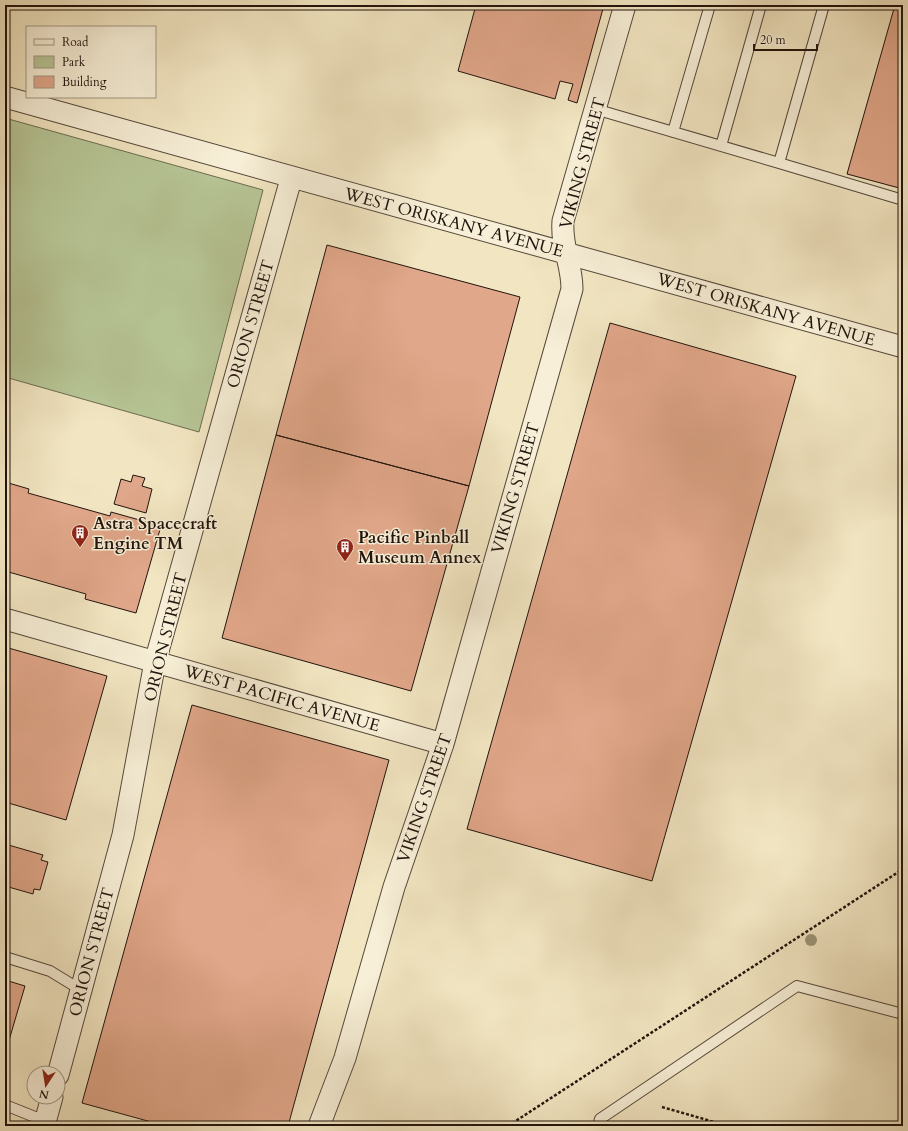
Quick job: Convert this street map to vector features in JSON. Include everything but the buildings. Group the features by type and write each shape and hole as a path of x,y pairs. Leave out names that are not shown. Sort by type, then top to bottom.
{"street":[{"name":"VIKING STREET","path":"319,1126 345,1058 394,887 443,744 572,289 572,274 564,252 562,234 563,221 625,5"},
{"name":"WEST ORISKANY AVENUE","path":"5,97 291,179 564,252 903,348"},
{"name":"ORION STREET","path":"61,1065 123,835 155,662 291,179"},
{"name":"WEST PACIFIC AVENUE","path":"5,619 443,744"},
{"path":"45,1123 50,1105"}],"lane":[{"path":"673,132 710,5"},
{"path":"721,146 761,5"},
{"path":"779,163 824,5"},
{"path":"595,109 903,200"},
{"path":"5,957 50,971 81,990"},
{"path":"598,1126 600,1119 797,986 903,1014"},
{"path":"5,1105 45,1123"}],"path":[{"path":"508,1126 903,869"},
{"path":"662,1107 728,1126"}],"green space":[{"path":"5,118 263,190 199,432 5,377"}],"place":[{"name":"Astra Spacecraft Engine TM","path":"80,548"},
{"name":"Pacific Pinball Museum Annex","path":"345,562"}]}
